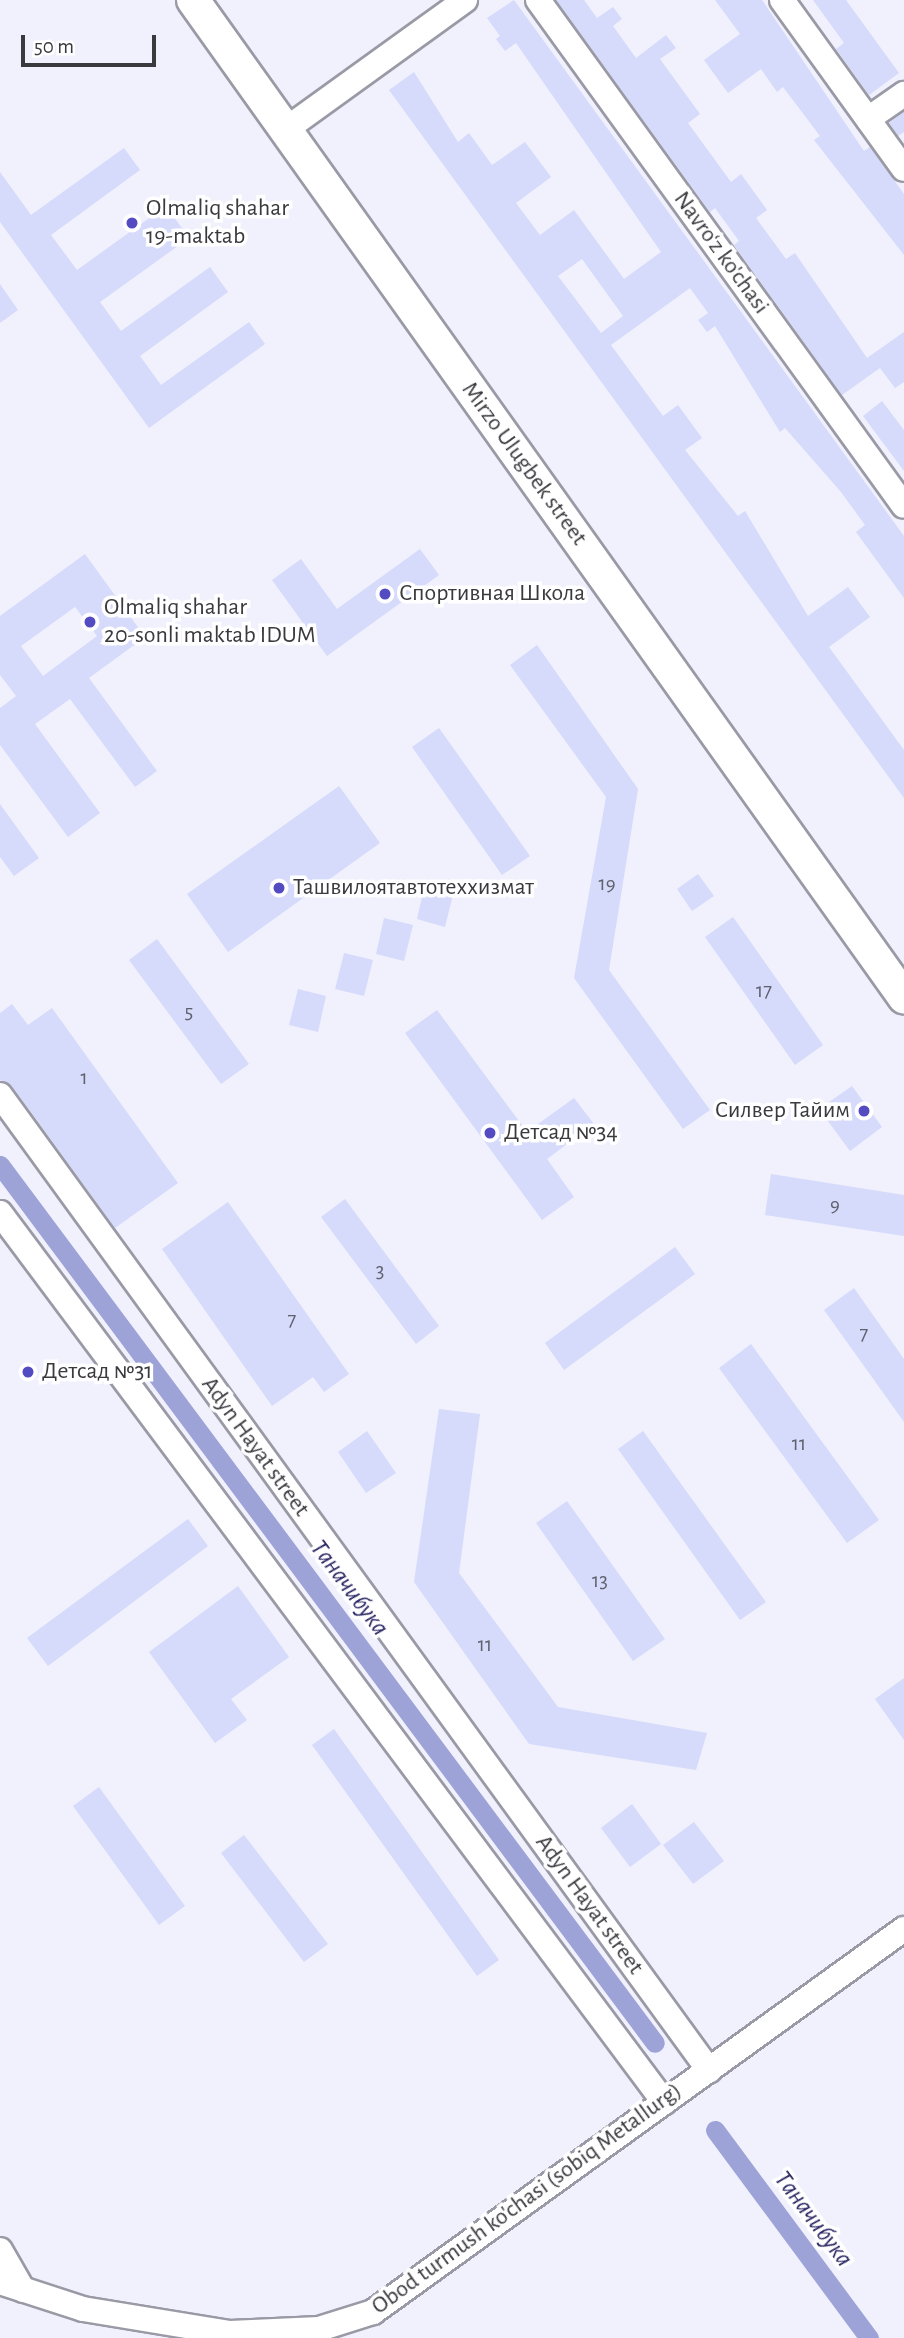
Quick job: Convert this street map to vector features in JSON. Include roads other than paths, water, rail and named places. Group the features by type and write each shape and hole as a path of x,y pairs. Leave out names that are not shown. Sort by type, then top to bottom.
{"main road":[{"name":"Mirzo Ulugbek street","path":"193,0 904,997"}],"street":[{"path":"285,130 465,0"},
{"name":"Navro‘z ko'chasi","path":"538,0 904,506"},
{"path":"782,0 904,169"},
{"path":"868,119 904,93"},
{"name":"Adyn Hayat street","path":"0,1095 709,2070"},
{"path":"0,1213 664,2102"},
{"name":"Obod turmush ko'chasi (sobiq Metallurg)","path":"0,2250 12,2286 83,2309 230,2333 347,2322 373,2312 904,1928"}],"waterway":[{"name":"Таначибука","path":"0,1165 655,2043"},
{"name":"Таначибука","path":"715,2130 869,2338"}],"place":[{"name":"Olmaliq shahar 19-maktab","path":"132,223"},
{"name":"Спортивная Школа","path":"385,594"},
{"name":"Olmaliq shahar 20-sonli maktab IDUM","path":"90,622"},
{"name":"Ташвилоятавтотеххизмат","path":"279,888"},
{"name":"Силвер Тайим","path":"864,1111"},
{"name":"Детсад №34","path":"490,1133"},
{"name":"Детсад №31","path":"28,1372"}]}
